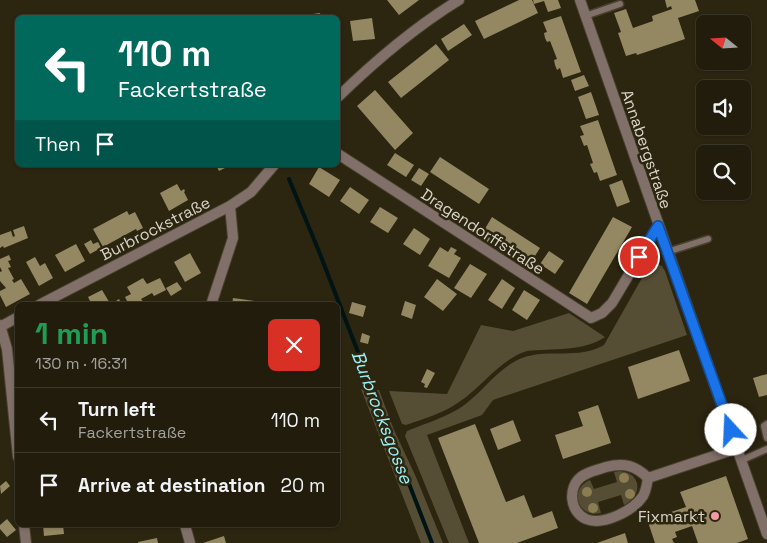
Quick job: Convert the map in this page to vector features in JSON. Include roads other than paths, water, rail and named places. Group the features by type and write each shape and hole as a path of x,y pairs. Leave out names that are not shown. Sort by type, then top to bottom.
{"street":[{"path":"340,95 363,73 428,19 459,0"},
{"name":"Annabergstraße","path":"580,0 767,534"},
{"name":"Dragendorffstraße","path":"340,155 591,318 602,313 612,303 658,226"},
{"name":"Burbrockstraße","path":"45,302 230,206 251,192 272,167"},
{"path":"212,302 233,238 230,206"},
{"path":"15,318 0,326 7,349 15,428"},
{"path":"648,478 738,448"},
{"path":"613,465 623,465 638,468 648,478 644,495 634,508 625,513 602,520 587,519 580,515 572,504 574,485 588,473 613,465"},
{"path":"24,527 26,543"},
{"path":"186,527 190,543"}],"lane":[{"path":"585,16 620,4"},
{"path":"667,252 708,239"},
{"path":"767,424 764,426 767,438"},
{"path":"742,460 767,449"}],"waterway":[{"name":"Burbrocksgosse","path":"289,179 339,302"},
{"name":"Burbrocksgosse","path":"340,306 432,543"}],"place":[{"name":"Fixmarkt","path":"715,516"}]}
